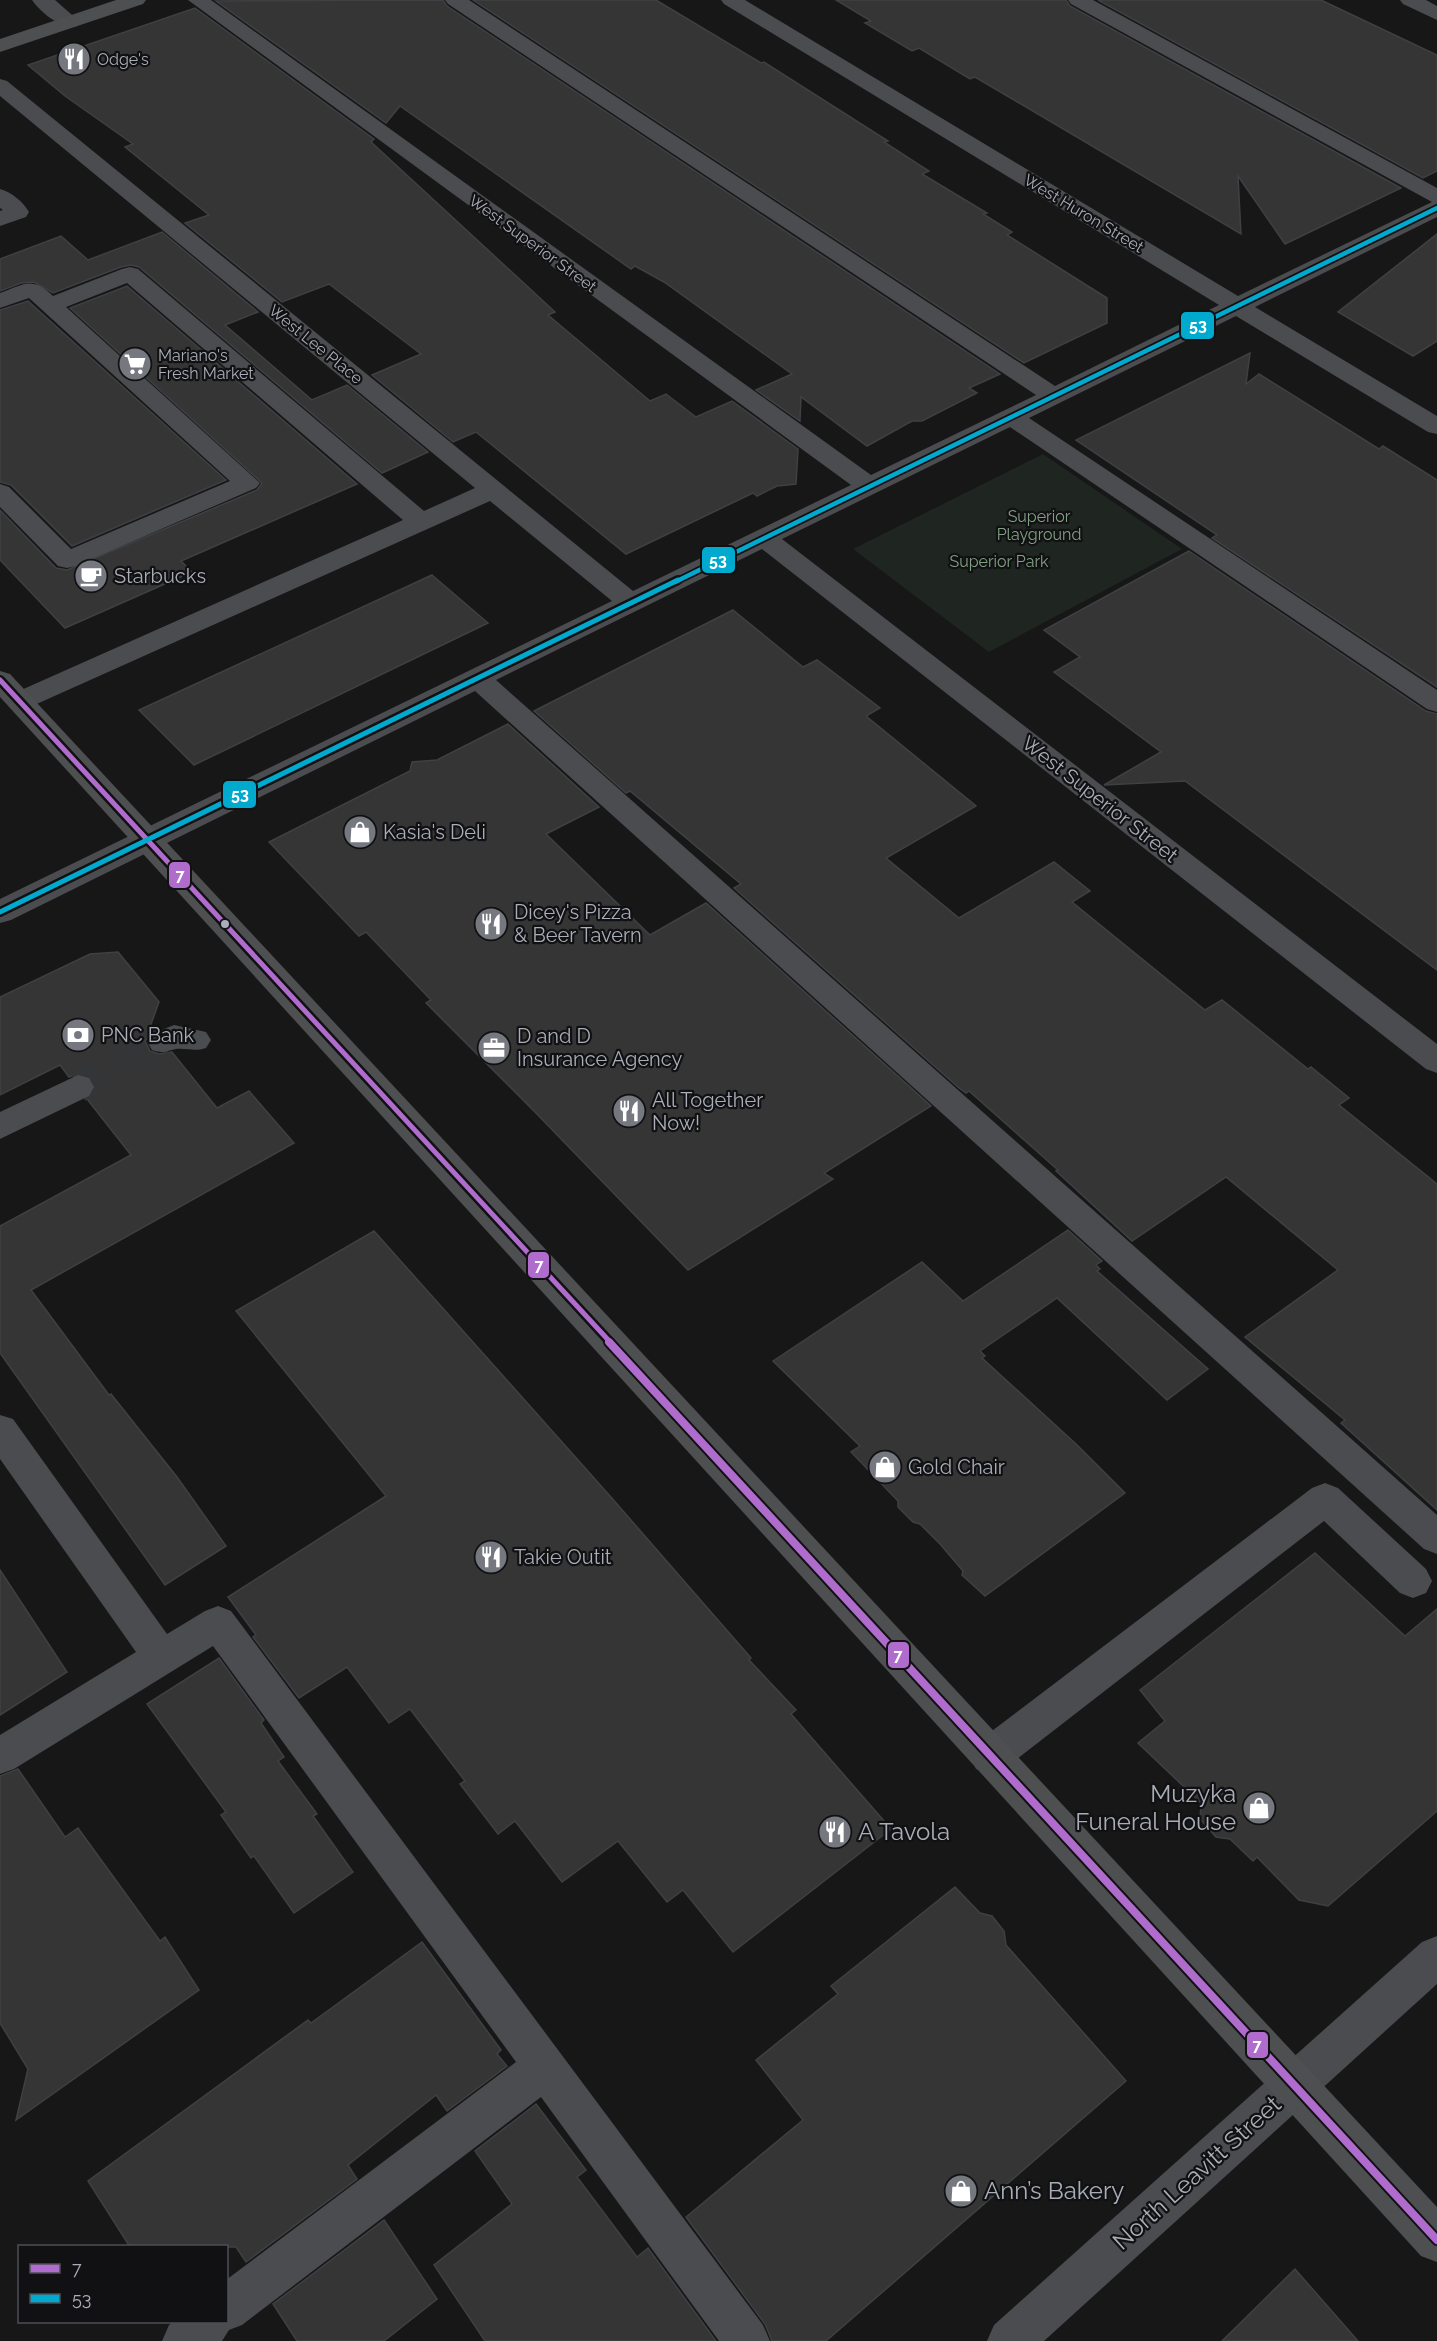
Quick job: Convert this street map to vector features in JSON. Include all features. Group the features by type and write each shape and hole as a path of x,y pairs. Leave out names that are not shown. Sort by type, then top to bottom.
{"main road":[{"path":"0,46 136,0"},
{"path":"0,680 1437,2240"}],"street":[{"path":"42,0 70,22"},
{"name":"West Superior Street","path":"198,0 869,486"},
{"path":"455,0 1054,396"},
{"name":"West Huron Street","path":"731,0 1437,426"},
{"path":"1078,0 1437,197"},
{"path":"1410,0 1437,14"},
{"name":"West Lee Place","path":"0,85 631,603"},
{"path":"0,196 18,212 0,219"},
{"path":"0,912 1437,208"},
{"path":"50,305 130,274 422,522"},
{"path":"0,301 32,289 247,483 67,560 0,492"},
{"path":"1011,417 1437,703"},
{"path":"20,701 493,490"},
{"name":"West Superior Street","path":"764,538 1437,1061"},
{"path":"477,678 1437,1539"},
{"path":"163,1042 174,1037 195,1040"},
{"path":"0,1128 78,1087"},
{"path":"0,1430 162,1657"},
{"path":"990,1756 1325,1499 1413,1581"},
{"path":"0,1756 218,1623 747,2341"},
{"name":"North Leavitt Street","path":"1010,2341 1437,1956"},
{"path":"228,2307 545,2067"},
{"path":"184,2341 209,2323"}],"green space":[{"name":"Superior Park","path":"1043,454 1182,549 989,652 853,549"}],"building":[{"path":"443,0 447,6 1000,374 969,388 977,393 922,421 912,421 867,446 801,397 800,421 756,390 792,374 664,282 635,266 631,269 400,106 386,123 216,1"},
{"path":"473,0 656,0 761,63 764,62 888,141 884,142 929,171 922,174 987,213 983,214 1012,232 1007,235 1107,298 1107,323 1024,363"},
{"path":"836,0 1066,0 1070,6 1401,188 1285,244 1238,176 1241,234 975,77 970,79 919,48 912,51 865,23 871,21"},
{"path":"1098,0 1321,0 1437,55 1437,171 1423,178"},
{"path":"195,8 374,139 371,142 555,312 548,315 650,401 666,394 696,417 732,401 798,449 796,484 777,486 757,496 753,493 626,554 476,432 453,442 372,375 421,354 329,284 282,302 185,223 209,215 125,147 133,144 65,96 28,65"},
{"path":"162,232 258,312 225,325 312,400 347,385 428,452 382,473 139,267 131,265 121,267 53,293 34,282 21,283 0,291 0,259 61,236 88,260"},
{"path":"1437,234 1437,341 1413,356 1338,312"},
{"path":"127,286 357,484 181,561 192,572 65,628 0,560 0,510 56,568 67,570 257,490 262,483 70,308"},
{"path":"28,301 226,480 72,546 11,485 0,482 0,310"},
{"path":"1250,353 1246,384 1259,374 1379,449 1383,446 1437,480 1437,687 1212,538 1217,535 1076,440"},
{"path":"1189,551 1426,711 1437,714 1437,970 1185,781 1104,785 1161,752 1054,672 1080,657 1044,630"},
{"path":"432,575 488,623 194,765 139,710"},
{"path":"733,610 803,667 817,660 880,708 866,716 976,806 886,858 959,918 1054,862 1090,891 1072,902 1205,1010 1222,1000 1308,1069 1311,1067 1349,1098 1339,1105 1437,1184 1437,1510 1341,1423 1345,1420 1245,1337 1338,1270 1226,1177 1132,1241 1056,1171 1058,1170 969,1091 966,1093 959,1088 734,888 741,884 630,791 626,793 534,711"},
{"path":"508,724 599,807 546,834 650,935 706,903 931,1106 824,1173 833,1179 688,1270 426,1003 431,1000 366,932 359,936 269,842 410,771 412,762 437,760"},
{"path":"118,952 159,1002 150,1027 154,1031 145,1041 150,1051 159,1054 172,1052 217,1108 249,1091 294,1143 31,1290 109,1395 111,1394 177,1477 226,1546 165,1585 0,1353 0,1226 131,1155 87,1099 96,1088 90,1076 79,1073 69,1077 60,1065 0,1095 0,997 90,954"},
{"path":"1068,1230 1102,1261 1096,1265 1100,1269 1097,1271 1208,1369 1167,1400 1057,1298 980,1351 985,1356 982,1358 1076,1444 1125,1493 985,1596 962,1575 963,1571 940,1544 898,1507 898,1501 851,1452 860,1446 773,1361 922,1262 963,1301"},
{"path":"374,1231 610,1496 751,1658 749,1660 796,1710 791,1714 891,1829 733,1952 683,1890 667,1902 618,1841 562,1882 515,1821 498,1834 460,1784 465,1781 410,1709 389,1723 347,1667 299,1698 253,1637 256,1635 228,1597 386,1496 236,1311"},
{"path":"1315,1553 1405,1636 1437,1609 1437,1811 1328,1906 1299,1900 1257,1857 1253,1861 1230,1839 1216,1837 1200,1819 1201,1803 1138,1743 1165,1721 1140,1690"},
{"path":"0,1570 67,1672 0,1715"},
{"path":"219,1658 264,1720 261,1723 284,1757 278,1761 317,1814 313,1816 353,1872 294,1913 254,1856 251,1858 221,1815 226,1812 147,1704"},
{"path":"18,1769 65,1837 78,1828 160,1941 165,1937 199,1990 16,2120 28,2069 0,2023 0,1776"},
{"path":"955,1887 980,1913 992,1916 1004,1931 1006,1945 1126,2081 826,2341 772,2341 765,2324 686,2217 803,2120 756,2060 838,1994 831,1986"},
{"path":"422,1942 501,2050 497,2054 507,2066 447,2111 436,2095 348,2165 357,2179 246,2262 236,2247 228,2247 228,2245 129,2245 88,2181 308,2020 311,2023"},
{"path":"536,2104 586,2170 577,2177 637,2257 648,2248 716,2341 485,2341 434,2265 512,2204 475,2151"},
{"path":"384,2220 437,2299 384,2341 297,2341 273,2304"},
{"path":"1295,2269 1358,2341 1222,2341"}],"tunnel":[{"path":"78,1087 163,1042"}],"transit line":[{"name":"53","path":"0,912 1437,208"},
{"name":"7","path":"0,680 1437,2240"}],"place":[{"name":"Odge's","path":"74,59"},
{"name":"Mariano's Fresh Market","path":"135,364"},
{"name":"Starbucks","path":"91,576"},
{"name":"Kasia's Deli","path":"360,832"},
{"name":"Dicey's Pizza & Beer Tavern","path":"491,924"},
{"name":"PNC Bank","path":"78,1035"},
{"name":"D and D Insurance Agency","path":"494,1048"},
{"name":"All Together Now!","path":"629,1111"},
{"name":"Gold Chair","path":"885,1467"},
{"name":"Takie Outit","path":"491,1557"},
{"name":"Muzyka Funeral House","path":"1259,1808"},
{"name":"A Tavola","path":"835,1832"},
{"name":"Ann’s Bakery","path":"961,2191"}],"park label":[{"name":"Superior Playground","path":"1039,525"}]}
